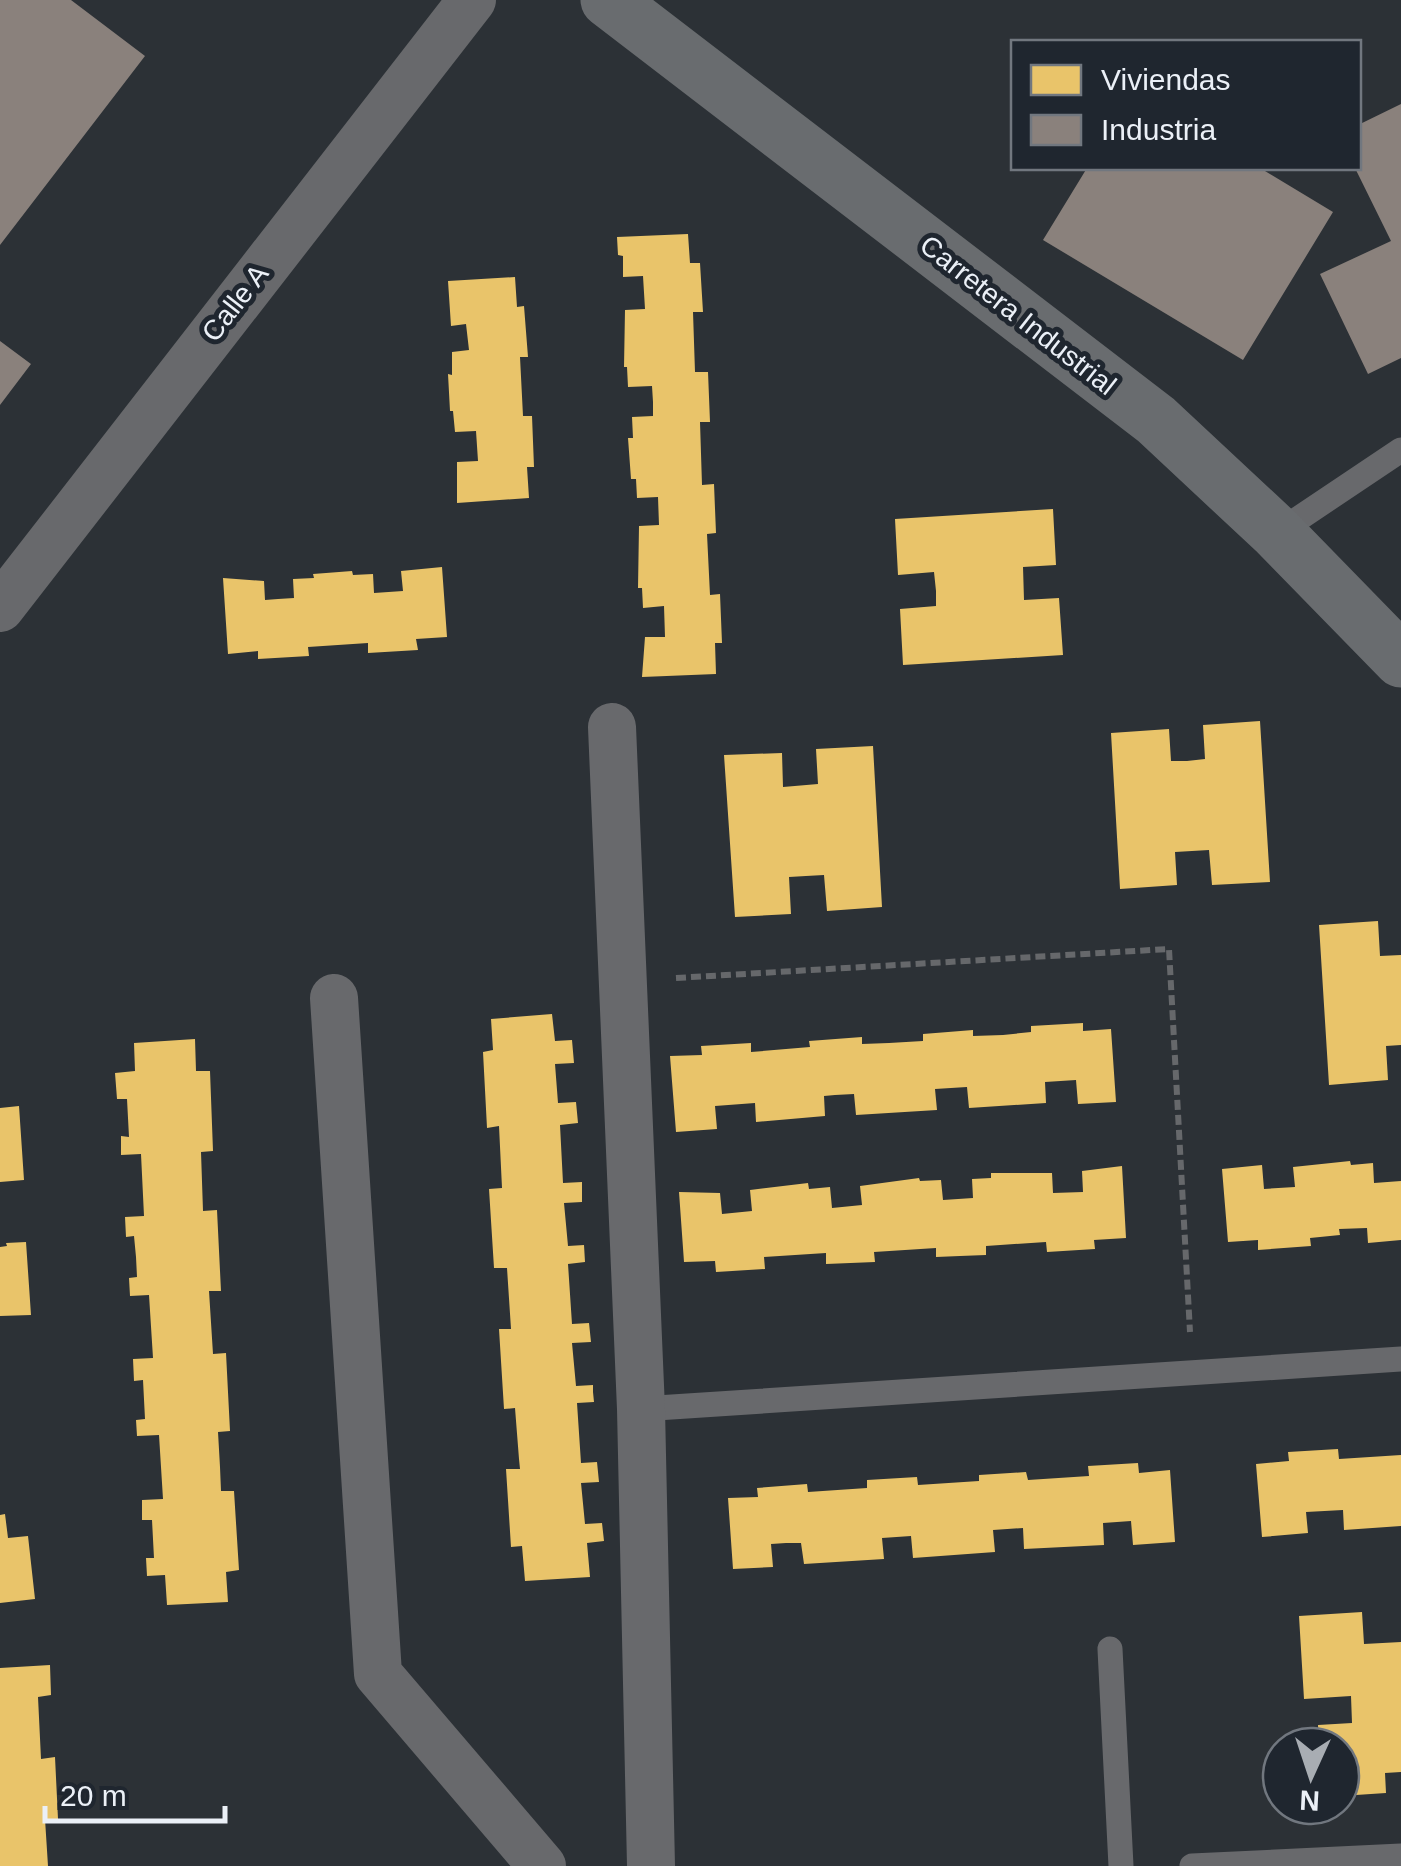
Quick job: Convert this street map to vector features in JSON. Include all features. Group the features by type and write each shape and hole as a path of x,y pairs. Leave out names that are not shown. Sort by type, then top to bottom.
{"street":[{"name":"Calle A","path":"0,608 472,0"},
{"name":"Carretera Industrial","path":"608,0 1156,420 1278,533 1401,660"},
{"path":"612,726 641,1408 651,1866"},
{"path":"334,998 378,1674 542,1866"}],"lane":[{"path":"1278,533 1401,450"},
{"path":"641,1408 1401,1359"},
{"path":"1110,1649 1121,1866"},
{"path":"1192,1866 1401,1856"}],"path":[{"path":"623,981 1169,948 1192,1374"}],"building: Viviendas":[{"path":"688,234 690,263 700,263 703,312 693,312 695,372 708,372 710,422 700,422 702,485 714,484 716,533 707,534 710,595 720,594 722,643 715,643 716,674 642,677 645,637 665,637 664,606 643,608 642,588 638,588 639,526 659,525 658,497 637,498 636,479 631,479 628,438 633,438 632,417 653,416 653,402 652,386 628,387 624,367 625,310 645,309 643,276 623,277 623,256 618,255 617,237"},
{"path":"515,277 517,307 524,306 528,357 520,357 523,416 532,416 534,467 527,467 529,498 457,503 457,462 478,461 476,431 455,432 450,411 448,374 452,375 452,352 469,350 466,324 451,326 448,281"},
{"path":"1053,509 1056,565 1023,567 1024,600 1059,598 1063,655 903,665 900,609 936,606 936,591 934,572 898,575 895,519"},
{"path":"442,567 447,637 416,639 418,650 368,653 368,643 308,647 309,656 258,659 258,651 228,654 223,578 264,581 265,600 294,598 293,579 314,578 313,574 373,574 374,593 403,591 401,571"},
{"path":"1260,721 1270,882 1212,885 1209,850 1175,852 1177,885 1120,889 1111,733 1169,729 1171,761 1187,761 1205,759 1203,725"},
{"path":"873,746 882,907 827,911 824,875 789,877 791,914 735,917 724,755 782,753 783,787 818,784 816,749"},
{"path":"1378,921 1380,956 1401,955 1401,1045 1386,1046 1388,1080 1329,1085 1319,925"},
{"path":"552,1014 555,1041 572,1040 574,1063 555,1064 558,1103 576,1102 578,1123 560,1125 563,1183 582,1182 582,1202 564,1203 568,1246 584,1245 585,1262 568,1264 572,1324 589,1323 591,1342 572,1343 576,1386 593,1385 594,1402 577,1403 581,1463 597,1462 599,1482 581,1483 585,1524 602,1523 604,1541 587,1543 590,1577 525,1581 522,1546 511,1547 506,1469 520,1469 515,1408 504,1409 499,1329 511,1329 507,1268 494,1268 489,1189 502,1188 499,1126 487,1128 483,1052 493,1050 491,1019"},
{"path":"1083,1023 1083,1031 1111,1029 1116,1102 1078,1104 1076,1080 1045,1082 1046,1103 969,1108 967,1087 935,1089 937,1110 856,1115 854,1094 835,1095 824,1096 825,1116 756,1122 755,1103 715,1106 717,1129 676,1132 670,1056 702,1055 701,1046 751,1043 751,1052 810,1047 809,1041 862,1037 862,1044 923,1041 923,1034 973,1030 973,1036 1003,1035 1031,1032 1031,1026"},
{"path":"195,1039 196,1071 210,1071 213,1151 201,1152 203,1211 217,1210 221,1291 209,1291 213,1354 226,1353 230,1431 218,1432 221,1491 234,1491 239,1570 226,1572 228,1602 167,1605 165,1575 147,1576 146,1558 154,1558 152,1520 142,1520 142,1500 163,1499 159,1435 137,1436 136,1420 145,1419 143,1380 134,1381 133,1359 153,1358 149,1295 130,1296 129,1278 137,1277 136,1257 134,1236 126,1237 125,1217 144,1216 141,1154 121,1155 121,1136 129,1137 127,1099 117,1099 115,1073 135,1071 134,1043"},
{"path":"19,1106 24,1180 0,1182 0,1108"},
{"path":"1350,1161 1351,1165 1373,1163 1374,1183 1401,1181 1401,1240 1368,1243 1367,1228 1339,1229 1340,1235 1310,1238 1311,1246 1258,1250 1258,1240 1228,1242 1222,1169 1262,1165 1264,1189 1295,1187 1293,1167"},
{"path":"1122,1166 1126,1238 1094,1240 1095,1249 1047,1252 1046,1242 986,1246 986,1255 936,1257 936,1248 874,1252 875,1262 826,1264 826,1253 764,1257 765,1269 716,1272 715,1261 684,1262 679,1192 720,1193 722,1214 752,1211 750,1190 808,1183 809,1189 830,1187 832,1208 862,1205 860,1186 919,1178 941,1180 943,1200 973,1198 972,1179 991,1178 991,1173 1052,1173 1053,1193 1083,1192 1082,1171"},
{"path":"26,1242 31,1315 0,1316 0,1247"},
{"path":"1338,1449 1339,1459 1401,1455 1401,1526 1344,1530 1343,1510 1306,1512 1308,1533 1262,1537 1256,1464 1289,1461 1288,1452"},
{"path":"1138,1463 1139,1473 1170,1470 1175,1542 1133,1545 1131,1521 1103,1523 1104,1545 1024,1549 1023,1528 993,1530 995,1552 913,1558 911,1536 882,1538 884,1559 804,1564 801,1543 786,1543 771,1544 773,1567 733,1569 728,1498 758,1497 757,1488 807,1484 808,1492 867,1488 867,1480 917,1477 918,1485 979,1481 979,1475 1026,1472 1028,1480 1089,1476 1088,1466"},
{"path":"5,1514 8,1538 28,1536 35,1599 0,1603 0,1515"},
{"path":"1362,1612 1364,1644 1401,1642 1401,1772 1385,1773 1386,1793 1361,1795 1361,1726 1318,1726 1352,1723 1351,1696 1304,1699 1299,1616"},
{"path":"50,1665 51,1695 38,1697 41,1759 55,1757 58,1819 45,1819 48,1866 0,1866 0,1668"}],"building: Industria":[{"path":"0,0 71,0 145,56 0,245"},
{"path":"1401,104 1401,358 1368,374 1320,274 1391,241 1356,170 1361,170 1361,124"},
{"path":"1086,170 1263,170 1333,212 1243,360 1043,240"},
{"path":"0,341 31,364 0,405"}]}
